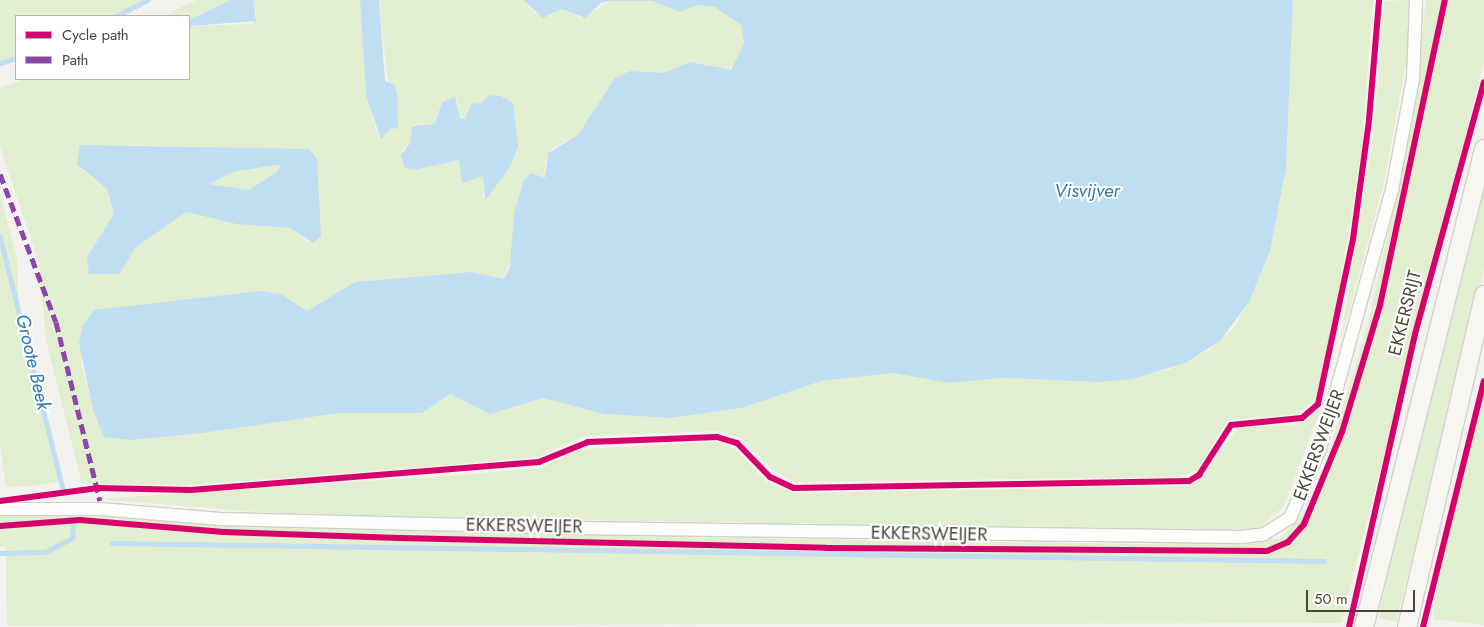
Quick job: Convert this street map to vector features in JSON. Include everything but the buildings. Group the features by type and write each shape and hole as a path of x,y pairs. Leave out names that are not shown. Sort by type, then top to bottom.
{"main road":[{"name":"EKKERSRIJT","path":"1364,627 1372,589 1484,150"},
{"path":"1407,627 1484,295"}],"street":[{"name":"EKKERSWEIJER","path":"0,509 100,509 221,519 578,528 1241,538 1264,534 1290,518 1320,450 1392,190 1413,79 1416,0"}],"green space":[{"path":"0,0 148,0 118,15 15,15 15,58 0,64"},
{"path":"196,0 230,0 190,20 190,15 165,15"},
{"path":"253,0 360,0 366,96 378,135 393,128 379,0 523,0 534,13 550,16 562,9 582,18 610,1 652,1 680,12 698,5 715,7 741,25 744,43 739,59 727,71 705,64 659,74 630,71 578,135 553,148 545,160 545,178 538,179 504,279 471,272 355,282 307,311 281,294 260,291 81,361 93,410 192,434 339,413 422,413 450,394 490,414 543,398 604,414 669,418 742,408 821,381 893,373 949,383 1003,378 1097,382 1168,370 1209,350 1234,327 1249,302 1270,251 1286,168 1293,0 1373,0 1361,153 1336,310 1315,399 1298,414 1228,420 1197,470 1179,477 794,482 773,470 740,438 716,431 584,436 538,457 424,467 190,485 82,484 46,341 39,263 0,147 0,88 21,80 190,80 190,26 252,24 257,17","holes":["489,95 505,97 510,167 483,199 483,175 462,183 459,160 413,170 402,163 402,151 411,142 413,125 435,124 442,102 457,98 459,115 465,119","129,145 312,150 321,236 309,242 290,228 236,224 186,212 135,248 120,274 89,274 87,257 114,214 107,189 83,170"]},
{"path":"1409,0 1407,57 1383,188 1340,343 1373,136 1384,1"},
{"path":"1426,0 1484,0 1484,62 1341,623 7,626 6,547 0,547 0,515 124,517 207,525 721,538 1140,544 1280,539 1308,507 1319,485 1367,327 1413,120"},
{"path":"280,166 278,171 249,190 209,184 233,172"},
{"path":"1484,177 1484,269 1396,622 1379,618 1391,553"},
{"path":"0,195 17,257 19,318 61,481 33,486 6,487 0,443"},
{"path":"1484,384 1484,625 1433,619 1439,573"},
{"path":"1321,408 1284,506 1262,526 1245,530 307,516 99,499 540,468 580,449 720,442 735,449 768,483 794,493 1187,486 1202,478 1238,427 1291,425 1306,421"}],"water":[{"path":"230,0 253,0 256,21 190,26 190,20"},
{"path":"360,0 379,0 385,81 395,85 397,94 398,128 390,129 381,139 366,96"},
{"name":"Visvijver","path":"523,0 1293,0 1286,168 1270,251 1249,302 1220,341 1185,363 1132,379 1097,382 1003,378 949,383 893,373 821,381 742,408 669,418 604,414 543,398 490,414 450,394 422,413 339,413 202,433 130,440 104,437 93,410 79,343 82,327 94,310 260,291 281,294 307,311 355,282 471,272 504,279 510,267 514,213 524,180 531,173 545,178 548,153 578,135 615,78 630,71 664,73 690,62 731,70 744,43 741,25 715,7 698,5 680,12 652,1 610,1 601,3 585,18 562,9 543,18"},
{"path":"489,95 501,96 513,103 518,146 510,167 485,201 483,176 462,183 459,160 413,170 404,167 401,155 411,142 412,126 435,124 442,102 455,97 460,118 465,119 472,103 480,104"},
{"path":"80,145 310,149 317,159 321,236 313,243 290,228 236,224 186,212 135,248 120,274 89,274 87,257 114,214 107,189 77,164","holes":["280,166 278,171 249,190 209,184 233,172"]}],"waterway":[{"name":"Groote Beek","path":"118,15 148,0"},
{"name":"Groote Beek","path":"0,63 15,58"},
{"name":"Groote Beek","path":"0,236 63,489"},
{"name":"Groote Beek","path":"0,553 45,552 72,538 73,527"},
{"path":"112,543 1324,561"}],"marked path":[{"path":"0,174 56,322 100,501"}],"cycle path":[{"path":"0,501 98,488 191,490 539,462 588,442 717,437 737,443 770,477 794,488 1189,481 1199,475 1231,425 1302,418 1318,404 1353,239 1369,120 1379,0"},
{"path":"0,526 80,520 224,532 399,538 826,548 1267,551 1288,542 1304,524 1342,432 1380,305 1445,0"},
{"path":"1349,627 1415,334 1484,82"},
{"path":"1423,627 1484,381"}]}
